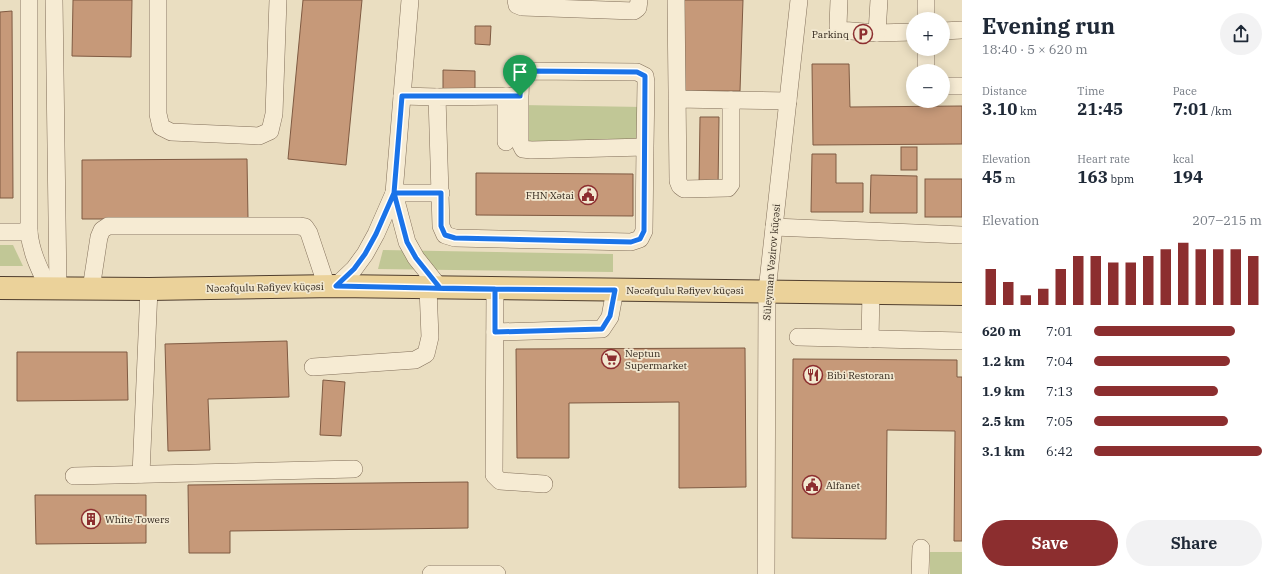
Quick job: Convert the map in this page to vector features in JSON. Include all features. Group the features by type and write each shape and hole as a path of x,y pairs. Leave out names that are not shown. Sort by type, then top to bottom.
{"main road":[{"name":"Nəcəfqulu Rəfiyev küçəsi","path":"0,288 149,289 331,287 962,294"}],"street":[{"path":"29,0 29,232 30,243 35,260 53,289"},
{"path":"46,0 54,0 53,289"},
{"path":"158,0 158,114 161,127 171,132 259,136 270,130 274,114 278,0"},
{"path":"91,289 99,237 102,230 108,226 299,226 306,228 309,233 331,287 354,269 365,254 376,234 394,193 410,0"},
{"path":"516,0 517,5 522,7 573,4 634,11 638,8 639,0"},
{"path":"676,0 678,181 680,186 684,189 728,188 730,184 731,100"},
{"name":"Süleyman Vəzirov küçəsi","path":"766,574 767,291 799,0"},
{"path":"839,0 839,30 877,33 906,32"},
{"path":"877,33 879,0"},
{"path":"926,0 926,12"},
{"path":"950,31 962,30"},
{"path":"437,97 441,226 445,235 455,238 631,242 640,239 644,231 645,76 637,72 530,71 525,73 521,76 513,96 506,142"},
{"path":"950,86 962,86"},
{"path":"402,96 513,96"},
{"path":"513,96 520,142 523,149 645,147"},
{"path":"677,99 788,101"},
{"path":"394,193 441,193"},
{"path":"313,367 415,360 426,354 430,337 434,288 407,242 394,193"},
{"path":"774,227 962,234"},
{"path":"0,232 29,232"},
{"path":"141,474 149,289"},
{"path":"495,289 494,475 500,481 544,484"},
{"path":"495,332 602,329 610,316 615,290"},
{"path":"870,339 872,292"},
{"path":"798,337 962,341"},
{"path":"74,476 354,469"},
{"path":"920,574 921,548"},
{"path":"431,574 497,574"}],"green space":[{"path":"521,105 643,107 642,153 521,151"},
{"path":"0,245 13,245 23,266 0,266"},
{"path":"383,250 613,254 613,272 378,269"},
{"path":"930,552 962,552 962,574 930,574"}],"building":[{"path":"73,0 132,0 131,57 72,56"},
{"path":"303,0 362,0 346,165 288,159"},
{"path":"684,0 743,0 740,91 685,91"},
{"path":"12,11 13,198 0,198 0,12"},
{"path":"475,26 491,26 490,45 475,44"},
{"path":"812,64 849,64 850,107 950,108 950,106 962,106 962,144 813,145"},
{"path":"443,70 475,71 475,93 443,92"},
{"path":"700,117 719,117 718,188 699,188"},
{"path":"901,147 917,147 917,170 901,170"},
{"path":"812,154 836,154 836,183 863,183 863,212 811,212"},
{"path":"247,159 248,219 82,219 82,160"},
{"path":"476,173 633,174 633,216 476,215"},
{"path":"871,175 917,176 917,213 870,213"},
{"path":"925,179 962,179 962,217 925,217"},
{"path":"287,341 289,397 208,399 210,450 168,451 165,344"},
{"path":"745,348 746,487 679,488 679,402 569,403 569,458 517,458 516,349"},
{"path":"17,352 127,352 128,400 17,401"},
{"path":"793,359 957,360 957,377 962,377 962,541 954,541 955,431 887,430 886,539 792,538"},
{"path":"323,380 345,382 341,436 320,435"},
{"path":"468,482 468,528 230,531 230,553 189,553 188,485"},
{"name":"White Towers","path":"35,495 146,495 146,543 36,544"}],"place":[{"name":"Parkinq","path":"863,34"},
{"name":"FHN Xətai","path":"588,195"},
{"name":"Neptun Supermarket","path":"611,359"},
{"name":"‌Bibi Restoranı","path":"813,375"},
{"name":"Alfanet","path":"812,485"},
{"name":"White Towers","path":"91,519"}],"route":[{"path":"520,96 402,96 394,193 376,234 365,254 354,269 336,286 428,288 495,289 615,290 610,316 602,329 495,332 495,289 440,288 416,258 407,242 394,193 441,193 441,226 445,235 455,238 631,242 640,239 644,231 645,76 637,72 530,71 521,76 520,96"}]}
